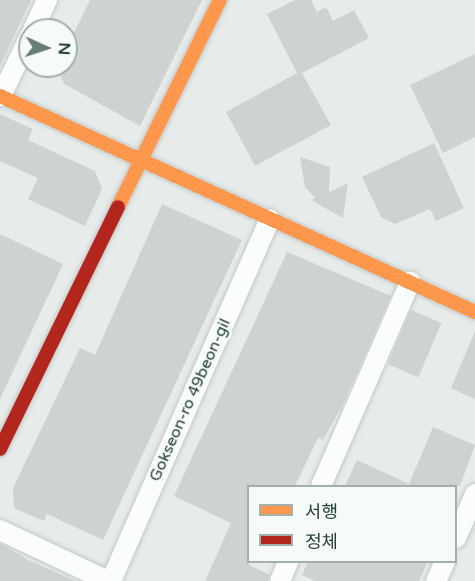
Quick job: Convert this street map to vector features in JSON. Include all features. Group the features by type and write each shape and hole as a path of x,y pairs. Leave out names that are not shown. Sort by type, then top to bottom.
{"street":[{"path":"39,18 47,0"},
{"path":"0,449 220,0"},
{"path":"18,60 0,96 475,312"},
{"name":"Gokseon-ro 49beon-gil","path":"109,581 270,219"},
{"path":"321,485 410,282"},
{"path":"457,536 475,494"},
{"path":"0,530 109,581"},
{"path":"280,581 287,563"},
{"path":"436,581 444,563"}],"building":[{"path":"0,0 31,0 23,18 18,18 18,28 0,66"},
{"path":"90,0 202,0 140,126 64,84 61,78 78,78 78,24"},
{"path":"295,0 311,0 317,12 326,7 333,21 354,10 369,38 302,73 331,125 255,166 226,112 297,73 267,14"},
{"path":"475,54 475,137 443,153 410,85"},
{"path":"0,114 33,129 28,140 95,171 102,189 85,226 28,199 38,178 0,161"},
{"path":"434,143 464,208 436,221 430,209 395,224 381,217 362,177"},
{"path":"300,157 330,167 329,192 348,183 343,218 311,200 315,198 305,187"},
{"path":"162,204 242,240 103,540 47,514 44,521 14,508 13,488 80,348 95,355"},
{"path":"0,234 63,264 0,399"},
{"path":"287,252 391,296 342,406 323,440 318,438 295,485 247,485 247,563 270,575 268,581 205,581 231,523 174,496"},
{"path":"411,310 441,323 418,377 388,364"},
{"path":"475,331 475,399 451,388"},
{"path":"433,427 475,445 460,486 345,485 357,460 409,484"},
{"path":"0,543 28,560 75,581 0,581"},
{"path":"307,563 427,563 419,581 315,581 302,575"}],"traffic: slow":[{"path":"118,207 220,0"},
{"path":"0,96 475,312"}],"traffic: jam":[{"path":"0,449 118,207"}]}
